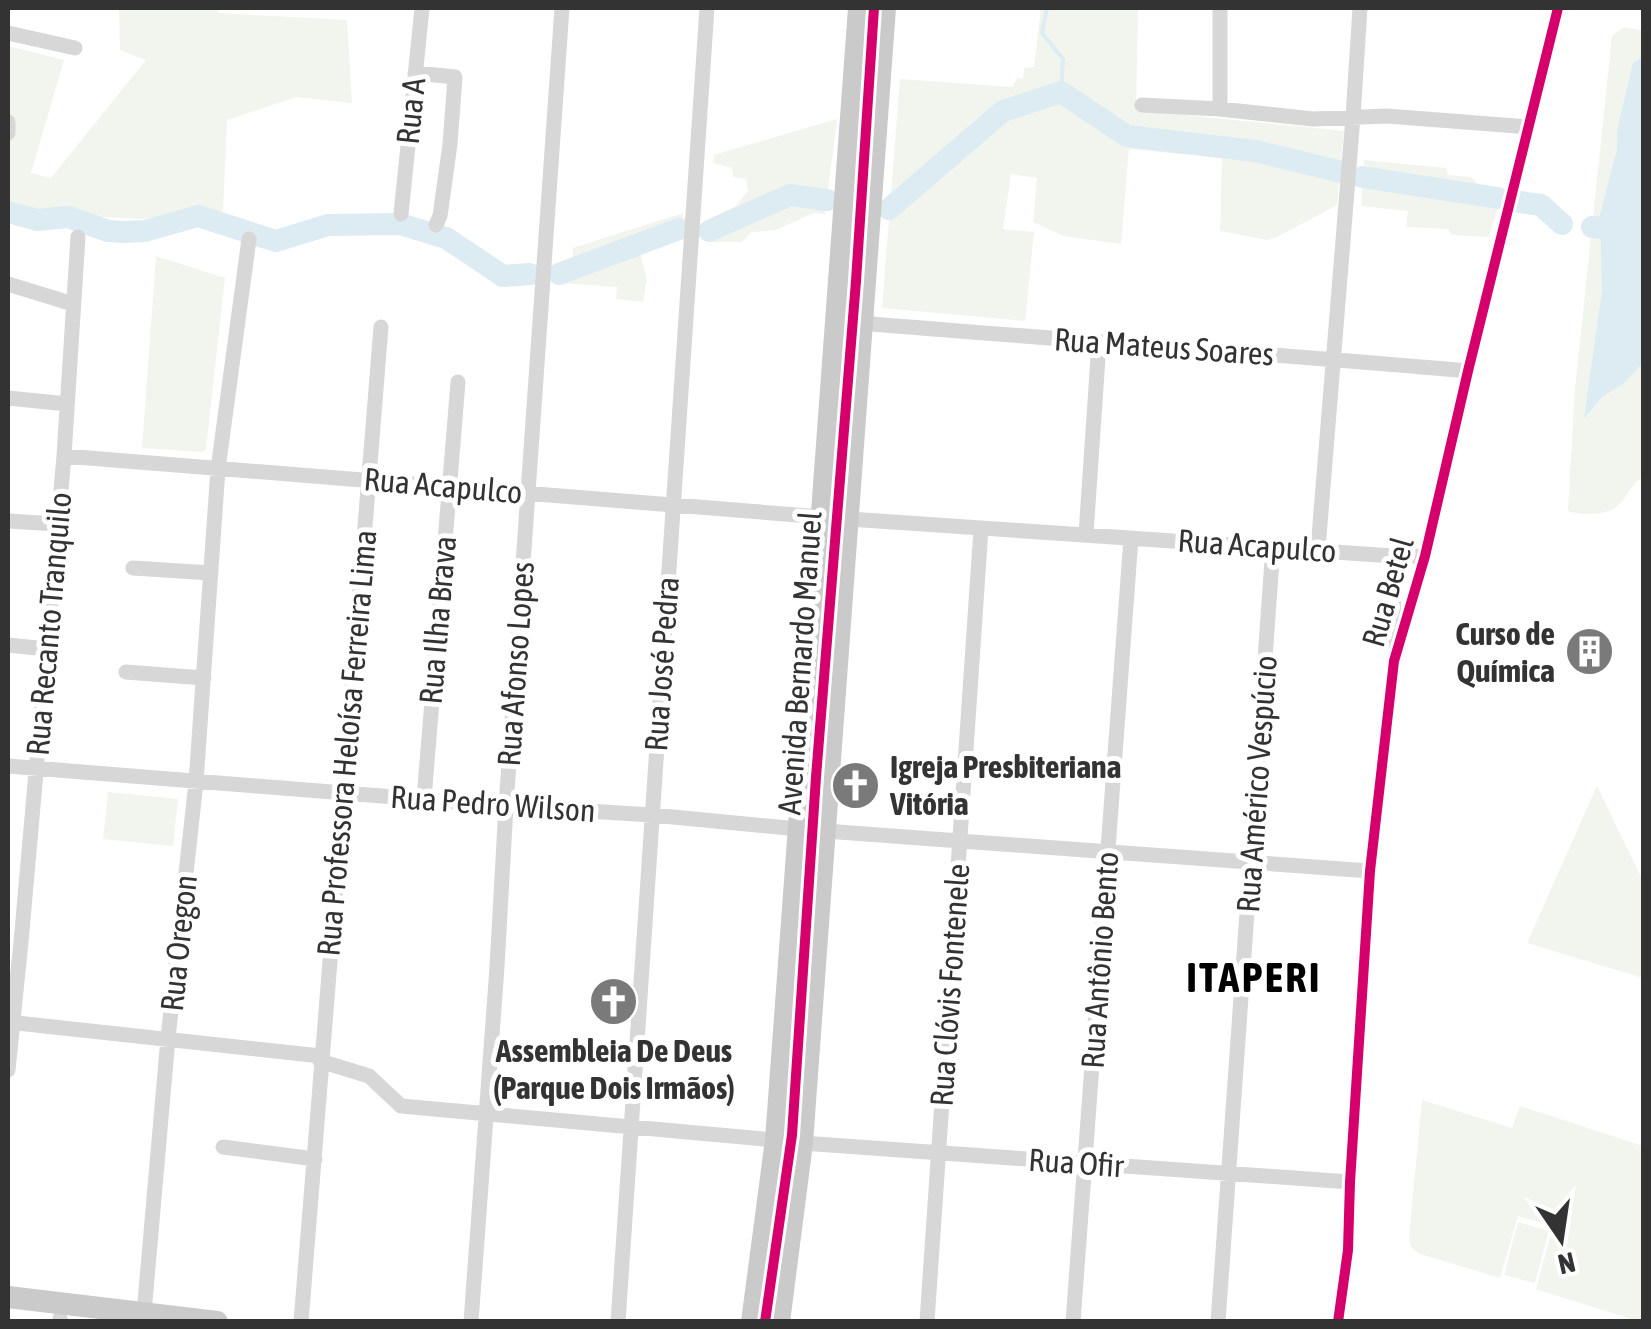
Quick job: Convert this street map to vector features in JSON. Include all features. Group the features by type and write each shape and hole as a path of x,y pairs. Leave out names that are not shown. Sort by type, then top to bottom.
{"main road":[{"name":"Avenida Bernardo Manuel","path":"752,1322 776,1140 858,8"},
{"name":"Avenida Bernardo Manuel","path":"779,1322 802,1142 884,8"},
{"path":"829,412 844,418 855,412"},
{"path":"826,465 840,459 852,467"},
{"path":"8,1297 217,1322"},
{"path":"8,1312 91,1322"}],"street":[{"name":"Rua A","path":"401,214 422,8"},
{"name":"Rua Afonso Lopes","path":"471,1322 562,8"},
{"name":"Rua José Pedra","path":"618,1322 708,8"},
{"path":"847,8 858,8"},
{"path":"1220,8 1220,109"},
{"path":"1318,549 1360,8"},
{"name":"Rua Betel","path":"1394,661 1426,556 1558,8"},
{"path":"8,33 75,48"},
{"path":"415,72 455,77 450,144 436,225"},
{"path":"1142,105 1312,119 1387,116 1528,127"},
{"path":"8,122 8,134"},
{"name":"Rua Recanto Tranquilo","path":"8,1070 64,456 78,237"},
{"name":"Rua Oregon","path":"144,1314 196,782 218,469 249,239"},
{"path":"8,284 73,304"},
{"name":"Rua Mateus Soares","path":"860,323 1468,371"},
{"name":"Rua Professora Heloísa Ferreira Lima","path":"301,1322 381,326"},
{"path":"1086,534 1099,343"},
{"name":"Rua Ilha Brava","path":"424,799 458,382"},
{"path":"8,398 67,404"},
{"name":"Rua Acapulco","path":"64,456 822,517"},
{"name":"Rua Acapulco","path":"848,519 1426,556"},
{"path":"8,520 57,524"},
{"name":"Rua Clóvis Fontenele","path":"926,1322 981,529"},
{"name":"Rua Antônio Bento","path":"1073,1322 1131,538"},
{"name":"Rua Américo Vespúcio","path":"1218,1322 1274,546"},
{"name":"Rua Betel","path":"1338,1322 1348,1250 1370,871 1394,661 1393,556"},
{"path":"133,568 211,573"},
{"path":"8,645 47,649"},
{"path":"126,672 204,678"},
{"name":"Rua Pedro Wilson","path":"8,766 799,830"},
{"path":"825,831 1370,871"},
{"path":"10,1022 321,1058 370,1076 401,1106 776,1140"},
{"name":"Rua Ofir","path":"802,1142 1350,1182"},
{"path":"223,1148 315,1159"}],"shaded area":[{"path":"119,8 217,8 218,13 347,20 352,103 296,97 227,120 223,212 199,208 141,219 56,214 8,203 8,46 64,60 31,173 51,178 146,60 120,50"},
{"path":"1041,8 1138,8 1136,110 1344,131 1337,205 1267,240 1220,231 1222,158 1129,149 1121,244 1064,236 1033,222 1037,178 1011,174 1003,229 1034,232 1025,321 882,308 900,79 1013,87 1017,78 1023,79 1024,68 1034,67"},
{"path":"1624,27 1644,31 1643,477 1616,507 1586,514 1568,511 1575,389 1612,36"},
{"path":"1643,57 1643,363 1623,384 1603,396 1584,418 1602,291 1600,215 1633,63"},
{"path":"837,119 825,214 814,213 776,230 752,232 742,242 707,242 709,219 736,206 748,191 746,179 733,177 732,168 713,163 714,155"},
{"path":"1364,160 1446,168 1448,175 1471,177 1480,186 1502,192 1489,237 1452,235 1448,229 1406,227 1408,211 1361,206"},
{"path":"683,213 683,235 639,249 647,279 643,302 616,299 617,287 559,283 560,263 572,261 573,248"},
{"path":"156,256 225,278 206,449 202,452 142,448"},
{"path":"1597,786 1643,881 1643,978 1527,943"},
{"path":"108,792 178,799 173,846 103,839"},
{"path":"1422,1100 1512,1128 1520,1106 1643,1146 1643,1321 1536,1289 1553,1226 1518,1216 1500,1278 1420,1254 1411,1247"},
{"path":"1518,1222 1549,1231 1535,1283 1504,1275"}],"waterway":[{"path":"1047,8 1042,33 1063,59 1061,92"},
{"path":"889,209 1003,111 1061,92 1127,136 1255,151 1342,172"},
{"path":"1362,177 1498,198"},
{"path":"709,231 790,195 827,200"},
{"path":"1520,202 1541,205 1562,224"},
{"path":"8,212 37,220 68,217 123,232 145,231 198,216 276,241 328,225 400,224 446,238 503,276 530,274"},
{"path":"1592,227 1644,233"},
{"path":"559,274 679,229"}],"cycle path":[{"path":"765,1322 792,1135 874,8"},
{"path":"1338,1322 1348,1250 1370,871 1394,661 1425,556 1558,8"}],"place":[{"name":"Curso de Química","path":"1590,652"},
{"name":"Igreja Presbiteriana Vitória","path":"855,785"},
{"name":"Assembleia De Deus (Parque Dois Irmãos)","path":"614,1001"}],"district":[{"name":"ITAPERI","path":"1254,977"}]}
